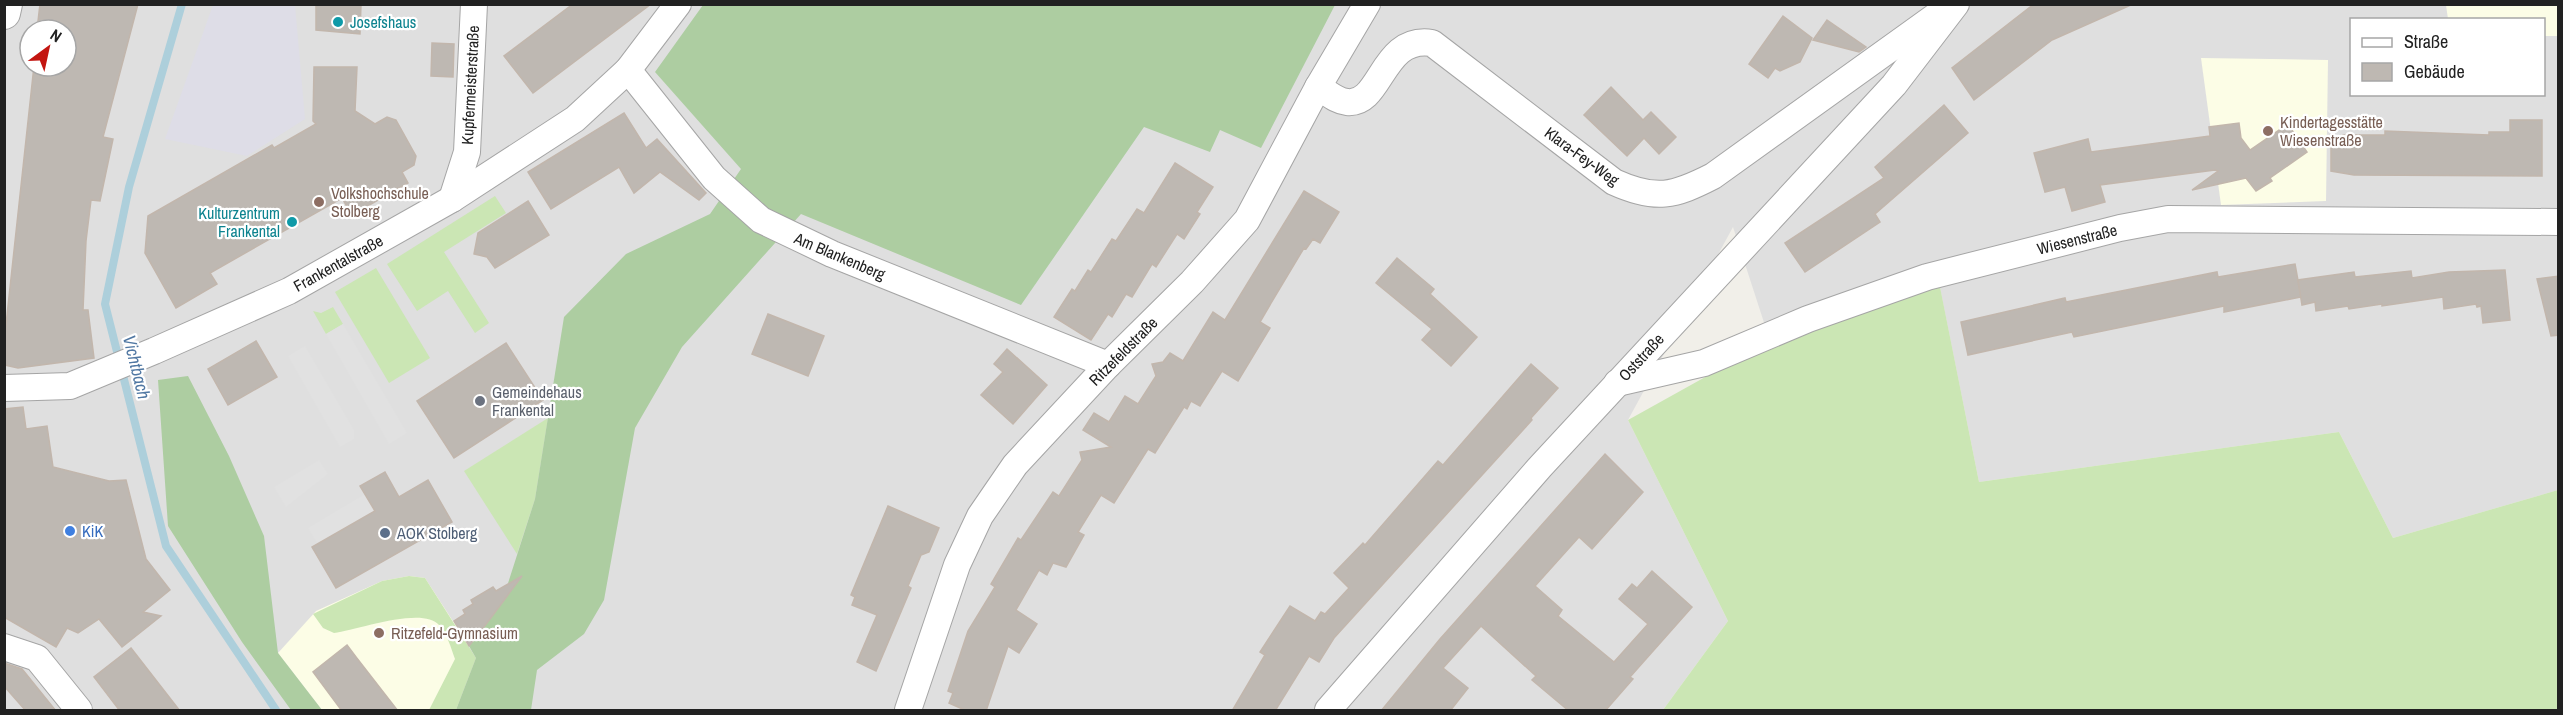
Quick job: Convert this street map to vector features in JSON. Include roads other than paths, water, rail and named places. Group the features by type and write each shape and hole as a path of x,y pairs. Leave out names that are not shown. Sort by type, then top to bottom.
{"street":[{"path":"4,13 6,4"},
{"name":"Kupfermeisterstraße","path":"452,199 467,152 474,4"},
{"name":"Frankentalstraße","path":"4,388 70,386 154,351 289,291 452,199 575,119 628,70 678,4"},
{"name":"Ritzefeldstraße","path":"908,711 957,565 980,516 1015,465 1108,365 1192,282 1247,220 1318,87 1366,4"},
{"name":"Klara-Fey-Weg","path":"1318,87 1336,99 1349,102 1365,97 1403,47 1416,41 1432,44 1614,183 1635,192 1663,196 1681,192 1713,176 1954,4"},
{"name":"Oststraße","path":"1328,711 1540,467 1893,85 1954,4"},
{"name":"Am Blankenberg","path":"628,70 714,178 761,220 832,254 1108,365"},
{"name":"Wiesenstraße","path":"1617,383 1704,363 1808,319 1927,277 2120,228 2158,221 2213,218 2559,222"},
{"path":"4,647 37,658 79,711"}],"waterway":[{"name":"Vichtbach","path":"182,4 129,187 105,304 166,546 276,710"}],"place":[{"name":"Josefshaus","path":"338,22"},
{"name":"Kindertagesstätte Wiesenstraße","path":"2268,131"},
{"name":"Volkshochschule Stolberg","path":"319,202"},
{"name":"Kulturzentrum Frankental","path":"292,222"},
{"name":"Gemeindehaus Frankental","path":"480,401"},
{"name":"KiK","path":"70,531"},
{"name":"AOK Stolberg","path":"385,533"},
{"name":"Ritzefeld-Gymnasium","path":"379,633"}]}
